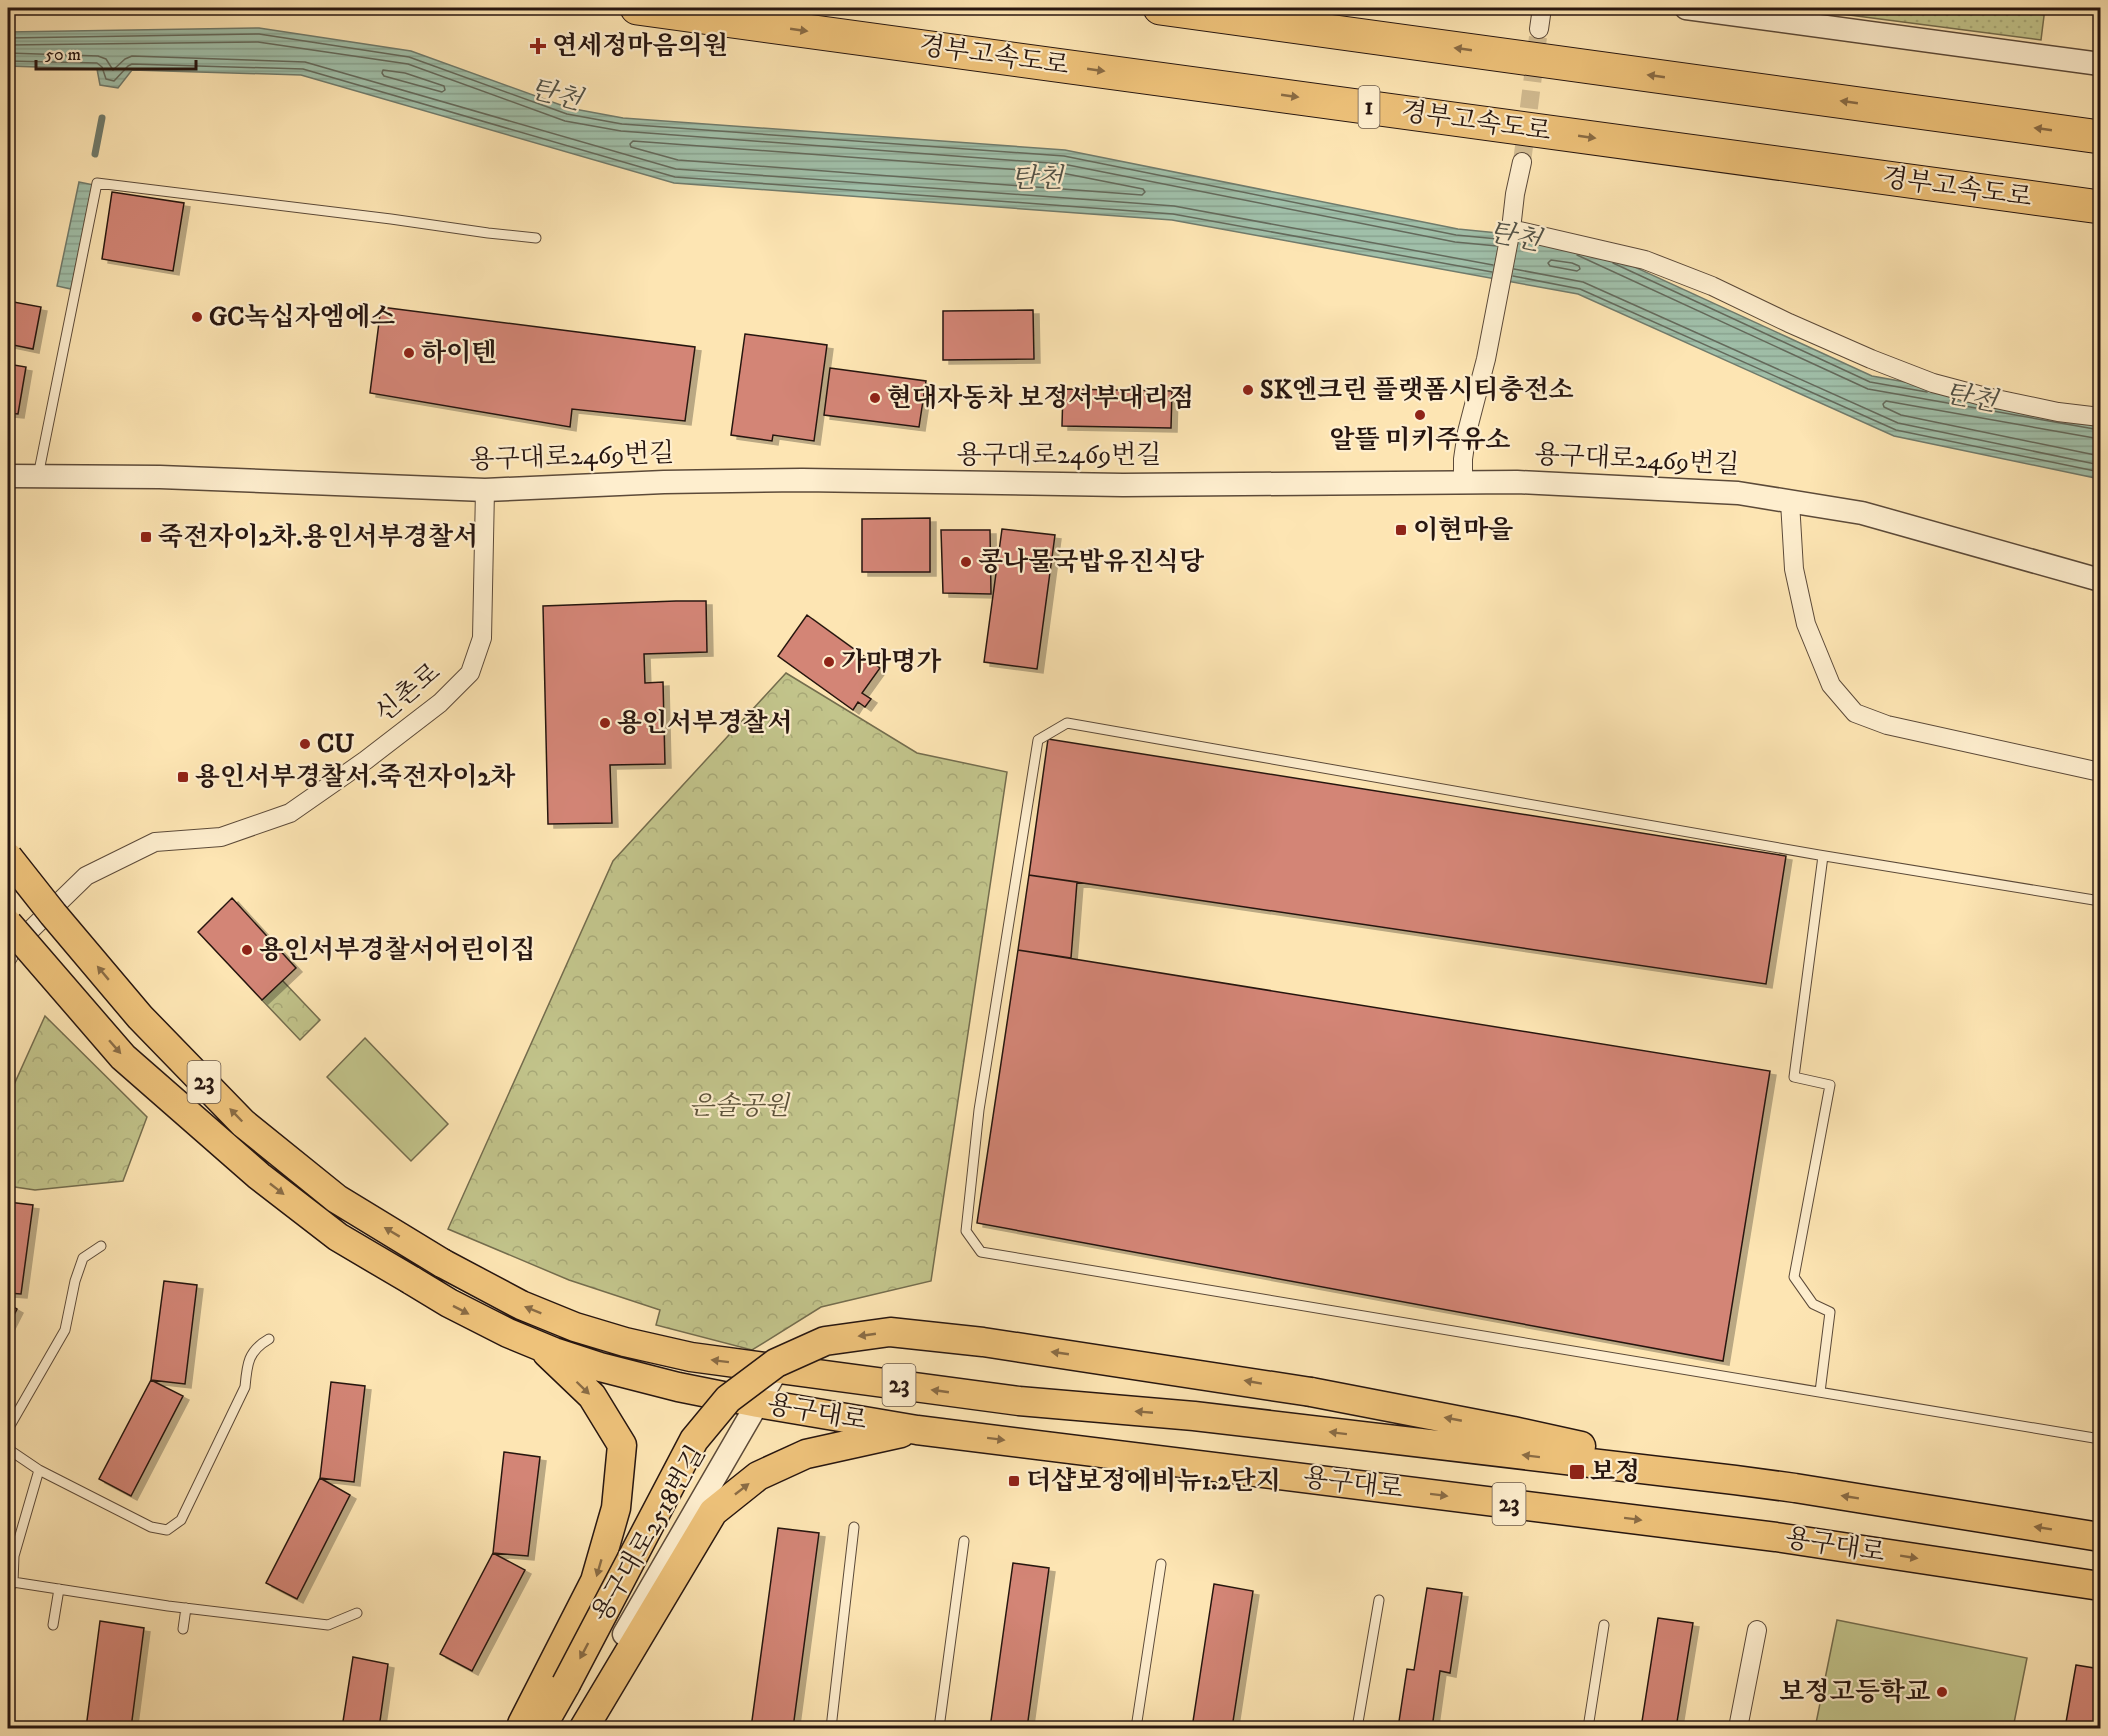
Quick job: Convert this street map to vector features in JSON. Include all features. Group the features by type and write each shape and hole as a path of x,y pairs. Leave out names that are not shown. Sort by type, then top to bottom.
{"highway":[{"name":"경부고속도로","path":"637,8 2100,207"},
{"path":"1160,8 2100,137"}],"main road":[{"name":"용구대로","path":"8,857 140,1017 243,1123 337,1199 442,1263 521,1305 575,1327 691,1357 1019,1401 1194,1416 1736,1480 2100,1538"},
{"name":"용구대로","path":"8,924 123,1057 259,1176 338,1237 449,1303 508,1333 600,1367 667,1384 917,1430 1776,1537 2100,1586"},
{"path":"542,1728 694,1440 728,1399 776,1363 825,1341 890,1332 902,1333 995,1343 1206,1374 1513,1431 1736,1480"},
{"path":"508,1333 534,1334 641,1368 653,1363 653,1356 644,1346"},
{"path":"522,1728 595,1581 616,1508 622,1445 592,1396 541,1347"},
{"path":"858,1420 854,1413 859,1407 975,1420 1019,1401"},
{"path":"584,1728 713,1512 758,1476 806,1454 917,1430"}],"street":[{"path":"1539,29 1542,8"},
{"path":"1686,8 2100,64"},
{"path":"1463,482 1463,459 1467,432 1486,359 1522,162"},
{"path":"1510,236 1645,260 1712,286 1871,359 1933,382 2003,401 2058,412 2100,417"},
{"name":"용구대로2469번길","path":"8,476 160,477 485,490 664,482 802,480 1123,485 1517,482 1738,493 1862,513 2100,580"},
{"name":"신촌로","path":"8,957 12,948 86,876 155,842 221,837 290,813 366,760 440,703 470,673 482,638 485,490"},
{"path":"1790,502 1794,569 1806,624 1831,685 1855,712 1887,725 2100,772"},
{"name":"용구대로2518번길","path":"569,1728 778,1368"},
{"path":"1738,1728 1757,1630"}],"lane":[{"path":"38,477 97,183 536,238"},
{"path":"2100,901 1822,856 1067,723 1038,740 978,1110 966,1231 981,1252 2100,1438"},
{"path":"1820,1392 1830,1312 1813,1304 1794,1277 1830,1085 1794,1077 1822,856"},
{"path":"8,1429 65,1330 75,1281 83,1258 101,1246"},
{"path":"8,1449 39,1470 151,1527 167,1530 181,1520 245,1387 246,1364 256,1347 269,1339"},
{"path":"39,1470 14,1556 10,1586 59,1589 186,1608 328,1625 357,1612"},
{"path":"831,1728 854,1527"},
{"path":"939,1728 964,1541"},
{"path":"1136,1728 1161,1564"},
{"path":"53,1625 59,1589"},
{"path":"1357,1728 1379,1600"},
{"path":"183,1629 186,1608"},
{"path":"1588,1728 1604,1625"}],"green space":[{"path":"1795,8 2045,8 2041,40"},
{"name":"은솔공원","path":"786,673 917,753 1007,772 931,1281 821,1307 752,1350 656,1325 660,1310 569,1280 448,1229 613,861"},
{"path":"282,980 320,1020 300,1040 262,1000"},
{"path":"45,1016 147,1117 123,1181 35,1190 8,1186 8,1098"},
{"path":"365,1038 448,1124 411,1161 327,1077"},
{"path":"1837,1620 2027,1658 2013,1728 1815,1728"}],"water":[{"name":"탄천","path":"259,28 411,51 569,108 623,118 1065,150 1458,229 1578,241 1872,376 2100,417 2100,479 1894,436 1578,294 1172,220 674,183 301,75 132,70 118,88 100,85 97,69 8,66 8,32"},
{"path":"79,182 94,185 71,289 57,286"}],"building":[{"path":"112,192 184,203 173,271 102,259"},
{"path":"8,301 41,307 33,349 8,344"},
{"path":"381,307 695,347 685,421 572,409 570,427 370,393"},
{"path":"1033,310 1034,359 943,360 943,311"},
{"path":"745,334 827,345 814,441 773,435 772,441 731,435"},
{"path":"8,364 26,367 18,414 8,413"},
{"name":"현대자동차 보정서부대리점","path":"830,368 926,381 919,427 824,415"},
{"path":"1063,389 1172,391 1171,428 1062,426"},
{"path":"930,518 930,572 862,572 862,519"},
{"path":"1002,529 1055,535 1037,669 984,662"},
{"name":"콩나물국밥유진식당","path":"941,530 990,530 991,594 943,593"},
{"name":"용인서부경찰서","path":"706,601 707,652 644,654 645,683 663,682 665,764 610,765 612,823 548,824 543,606"},
{"name":"가마명가","path":"807,615 880,668 862,693 871,699 865,707 858,702 853,710 778,656"},
{"path":"1048,739 1786,856 1766,984 1029,875"},
{"path":"1029,875 1077,882 1071,958 1018,950"},
{"name":"용인서부경찰서어린이집","path":"232,898 296,968 262,1000 198,932"},
{"path":"1018,950 1770,1071 1723,1361 977,1223"},
{"path":"8,1202 33,1205 21,1294 8,1293"},
{"path":"164,1281 197,1285 185,1384 151,1380"},
{"path":"8,1304 17,1309 8,1327"},
{"path":"151,1380 183,1396 131,1496 99,1479"},
{"path":"331,1382 365,1386 354,1482 320,1478"},
{"path":"504,1452 540,1457 528,1556 493,1553"},
{"path":"320,1478 350,1495 297,1599 266,1583"},
{"path":"778,1528 819,1533 793,1728 751,1728"},
{"path":"493,1553 525,1570 472,1671 440,1654"},
{"path":"1013,1563 1049,1568 1027,1728 990,1728"},
{"path":"1214,1584 1253,1591 1232,1728 1192,1728"},
{"path":"1427,1588 1462,1593 1450,1673 1440,1671 1432,1728 1398,1728 1407,1669 1414,1670"},
{"path":"1658,1618 1693,1623 1676,1728 1641,1728"},
{"path":"100,1621 144,1628 131,1728 86,1728"},
{"path":"353,1657 388,1664 379,1728 342,1728"},
{"path":"2076,1665 2100,1669 2100,1728 2065,1728"}],"waterway":[{"path":"95,154 102,118"}],"tunnel":[{"path":"1522,162 1539,29"}],"place":[{"name":"연세정마음의원","path":"538,46"},
{"name":"GC녹십자엠에스","path":"197,317"},
{"name":"하이텐","path":"409,353"},
{"name":"SK엔크린 플랫폼시티충전소","path":"1248,390"},
{"name":"현대자동차 보정서부대리점","path":"875,398"},
{"name":"알뜰 미키주유소","path":"1420,415"},
{"name":"이현마을","path":"1401,530"},
{"name":"죽전자이2차.용인서부경찰서","path":"146,537"},
{"name":"콩나물국밥유진식당","path":"966,562"},
{"name":"가마명가","path":"829,662"},
{"name":"용인서부경찰서","path":"605,723"},
{"name":"CU","path":"305,744"},
{"name":"용인서부경찰서.죽전자이2차","path":"183,777"},
{"name":"용인서부경찰서어린이집","path":"247,950"},
{"name":"보정","path":"1577,1472"},
{"name":"더샵보정에비뉴1.2단지","path":"1014,1481"},
{"name":"보정고등학교","path":"1942,1692"}]}
